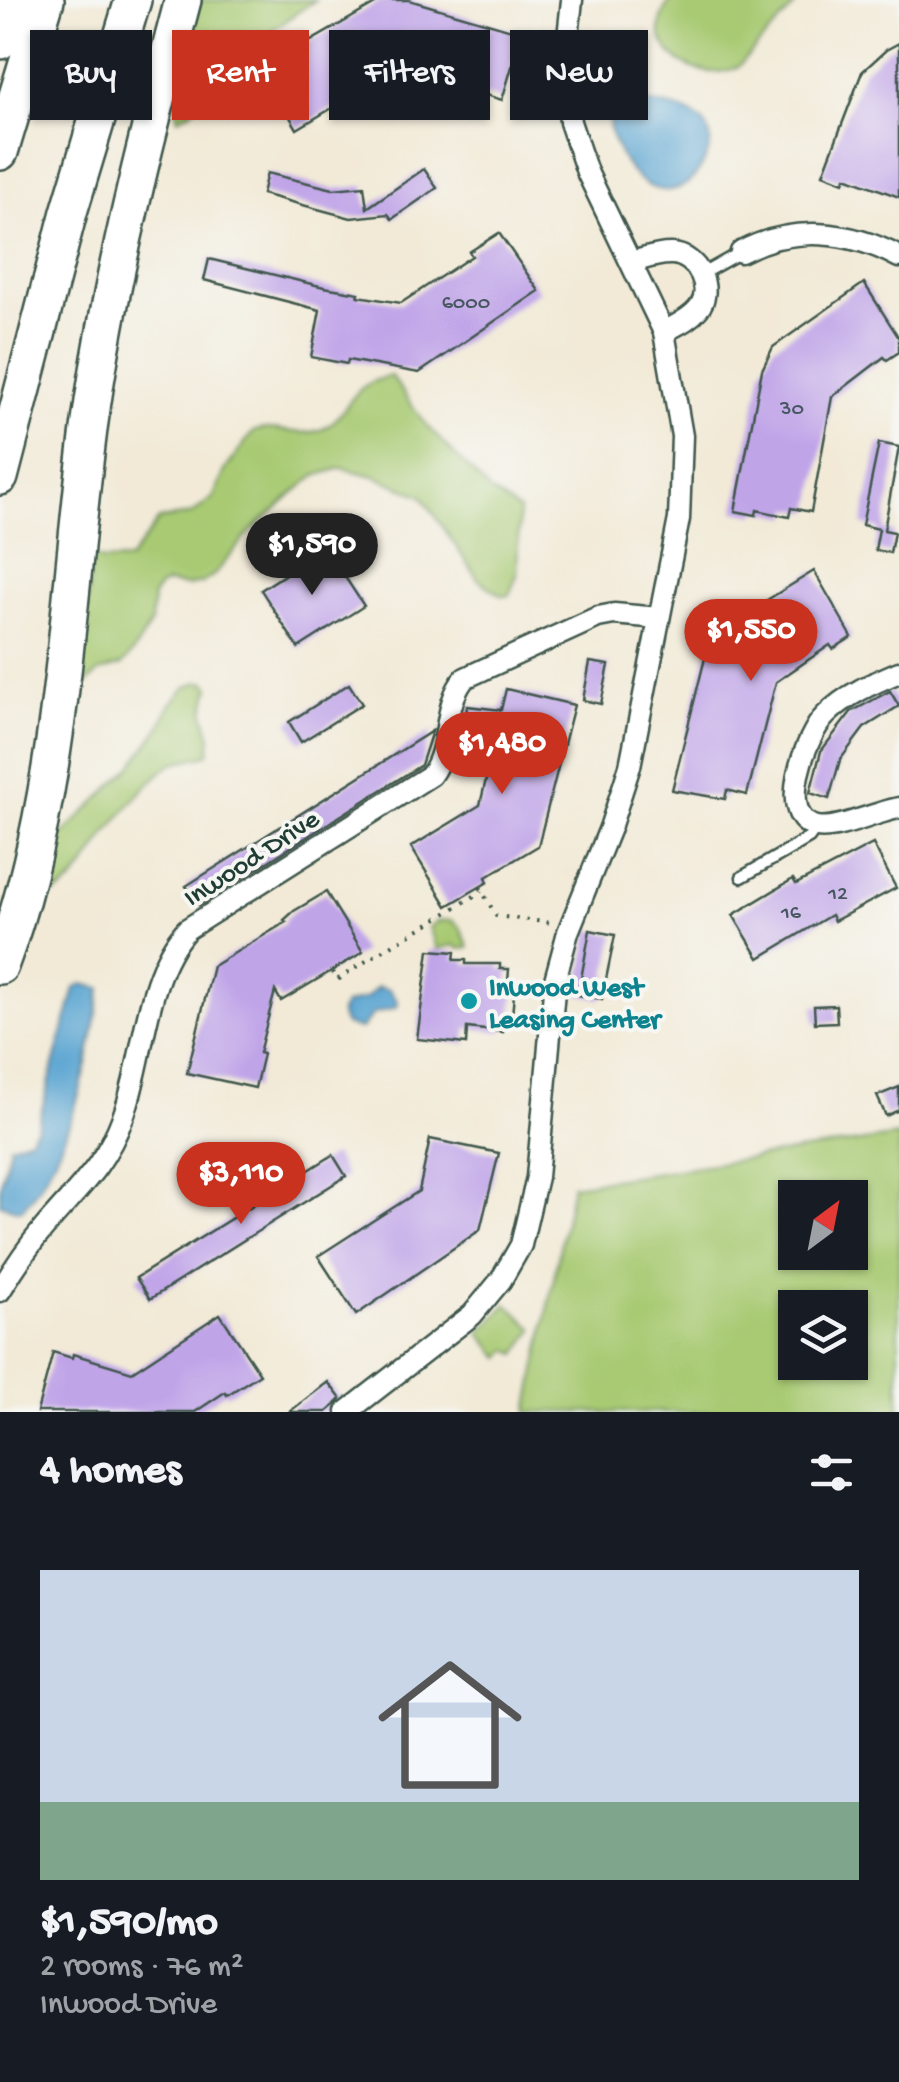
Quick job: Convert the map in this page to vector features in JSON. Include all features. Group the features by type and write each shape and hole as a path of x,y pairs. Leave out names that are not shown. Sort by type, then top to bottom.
{"highway":[{"path":"0,41 14,0"},
{"path":"0,152 46,0"},
{"path":"0,477 59,247 133,0"},
{"path":"0,966 23,900 42,819 109,306 183,0"}],"street":[{"path":"347,1412 472,1315 502,1280 520,1246 537,1177 555,980 570,925 625,784 652,665 678,519 683,461 678,404 664,332 588,172 570,122 564,65 572,0"},
{"path":"740,252 779,237 820,233 863,240 899,257"},
{"path":"632,262 660,254 679,254 692,262 700,275 705,292 699,308 664,332"},
{"name":"Inwood Drive","path":"0,1292 28,1248 104,1158 130,1096 161,974 187,930 431,774 443,752 455,696 464,678 598,617 614,614 658,618"},
{"path":"899,672 838,704 820,721 810,736 795,801 800,818 817,827 830,828 899,808"}],"lane":[{"path":"700,275 740,252"},
{"path":"742,877 809,838 817,827"}],"path":[{"path":"332,972 337,980 481,889 496,916 570,925"}],"green space":[{"path":"199,0 315,0 273,30 191,30"},
{"path":"671,0 800,0 739,66 707,71 690,67 666,47 660,33 661,17"},
{"path":"391,376 426,425 491,492 519,511 517,575 509,595 502,596 478,579 422,496 374,476 341,468 315,476 295,492 202,583 167,583 159,587 153,596 151,623 134,651 122,665 99,672 78,691 92,556 104,561 129,560 159,520 192,514 213,498 226,469 253,432 308,432 324,428 362,388"},
{"path":"198,682 210,687 204,713 211,737 209,753 176,762 158,775 121,815 69,885 51,895 40,886 46,851 131,767 159,729 170,705 185,688"},
{"path":"451,920 460,927 469,947 437,949 429,927"},
{"path":"899,1136 899,1412 528,1412 572,1185"},
{"path":"507,1304 534,1329 517,1354 508,1350 501,1358 480,1333"}],"water":[{"path":"648,103 673,107 698,118 707,127 708,152 691,180 681,187 659,189 638,179 629,169 610,120 648,120"},
{"path":"82,984 101,988 91,1045 67,1131 24,1207 20,1210 0,1204 10,1145 30,1138 37,1127 75,988"},
{"path":"378,987 390,990 397,1007 374,1013 361,1029 345,1025 340,1014 344,1005 367,998"}],"building":[{"path":"382,0 409,0 512,30 510,73 502,100 490,96 490,30 330,30"},
{"path":"329,31 329,110 297,129 292,120 309,120 309,42"},
{"path":"899,43 899,197 846,177 844,182 823,174 862,72"},
{"path":"424,169 437,188 392,219 388,214 351,218 262,194 267,173 333,189 364,186 367,208"},
{"path":"499,233 539,291 419,373 311,357 320,310 204,280 209,259 401,303 472,256 469,252"},
{"path":"864,283 899,338 899,352 887,360 884,357 832,397 811,512 791,508 789,517 757,510 756,515 735,511 762,370 773,347"},
{"path":"879,443 899,447 884,530 894,532 890,553 875,550 879,529 862,525"},
{"path":"326,548 364,606 298,648 261,590"},
{"path":"814,571 852,637 833,649 830,645 776,682 747,795 727,790 725,799 672,790 707,650 720,629"},
{"path":"590,662 609,665 601,704 583,700"},
{"path":"349,684 362,704 301,742 289,722"},
{"path":"506,689 574,705 538,846 447,906 411,847 480,805 499,724 466,715 467,706 501,710"},
{"path":"890,691 899,706 864,728 840,760 829,799 810,793 821,751 851,712"},
{"path":"432,731 421,765 199,905 186,886"},
{"path":"873,844 896,888 834,921 831,915 759,958 733,915 793,879 796,884"},
{"path":"326,892 363,952 281,1001 275,991 259,1053 263,1054 255,1088 187,1073 213,966 286,922 294,911"},
{"path":"590,930 615,935 602,999 578,995"},
{"name":"Inwood West Leasing Center","path":"429,950 455,952 454,960 466,960 466,964 500,964 500,969 509,969 507,994 514,995 511,1025 504,1024 503,1032 467,1028 466,1044 417,1039"},
{"path":"836,1005 837,1022 815,1023 814,1006"},
{"path":"899,1087 899,1110 886,1116 877,1096"},
{"path":"430,1139 499,1153 480,1230 356,1315 318,1256 419,1191"},
{"path":"333,1155 346,1176 150,1299 136,1278"},
{"path":"220,1314 260,1374 227,1395 225,1392 195,1412 37,1412 53,1352 132,1372"},
{"path":"328,1382 341,1399 327,1412 289,1412"}],"place":[{"name":"Inwood West Leasing Center","path":"469,1001"}]}
